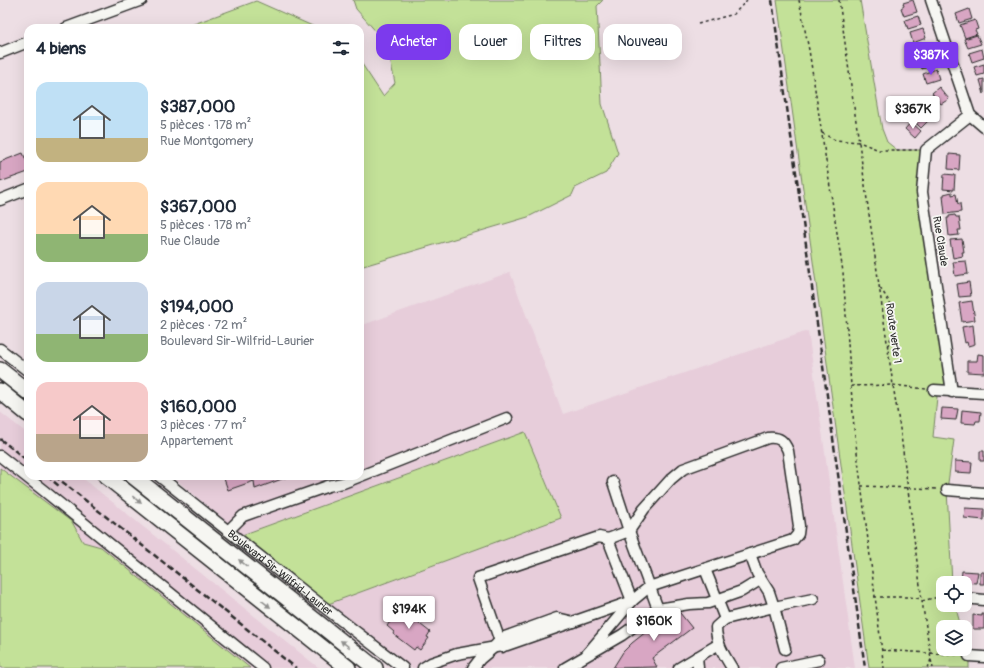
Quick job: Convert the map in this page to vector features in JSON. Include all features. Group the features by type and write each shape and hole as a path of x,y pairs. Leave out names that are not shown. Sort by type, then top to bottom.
{"highway":[{"path":"0,370 24,389"},
{"path":"0,391 24,411"},
{"path":"111,480 348,668"},
{"name":"Boulevard Sir-Wilfrid-Laurier","path":"138,480 376,668"}],"street":[{"path":"77,24 142,0"},
{"path":"931,0 970,115 984,127"},
{"path":"0,53 24,44"},
{"name":"Rue Claude","path":"952,392 922,192 926,150 970,115"},
{"path":"0,200 24,191"},
{"path":"0,349 24,368"},
{"path":"934,390 984,393"},
{"path":"364,474 507,418"},
{"path":"501,643 478,578 595,537 608,539 629,530 644,509 677,473 683,469 768,438 776,437 781,440 785,444 788,451 799,526 798,534 793,540 649,587 632,601 587,654"},
{"path":"0,456 24,475"},
{"path":"31,480 263,668"},
{"name":"Boulevard Sir-Wilfrid-Laurier","path":"164,480 402,668"},
{"path":"228,530 243,516 328,486 350,480"},
{"path":"613,482 658,609"},
{"path":"947,490 984,492"},
{"path":"608,539 632,601"},
{"path":"750,554 760,580 769,592 785,649"},
{"path":"705,569 725,619"},
{"path":"564,668 622,635 658,609 689,604 708,603 742,591 760,580"},
{"path":"732,668 719,644 716,633 716,627 725,619 813,599"},
{"path":"972,599 984,600"},
{"path":"473,668 480,659 501,643 574,622 632,601"},
{"path":"679,668 719,644"},
{"path":"423,668 431,663 457,654 492,649"},
{"path":"697,656 698,668"},
{"path":"969,656 984,657"},
{"path":"781,668 819,660"}],"path":[{"path":"698,24 734,14 746,0"},
{"path":"799,0 809,50 843,272 854,428 884,668"},
{"name":"Route verte 1","path":"839,0 931,659 928,668"},
{"path":"822,132 835,140 858,142 879,150 919,150"},
{"path":"879,287 893,308 895,325 887,346"},
{"path":"851,386 893,385 934,390"},
{"path":"861,486 947,490"},
{"path":"874,597 909,597 922,600 936,598"},
{"path":"882,650 936,654"},
{"path":"931,659 933,668"}],"shaded area":[{"path":"510,272 563,414 808,331 855,668 412,668 328,604 561,518 525,432 242,535 177,480 364,480 364,325"},
{"path":"0,412 24,431 24,480 85,480 319,668 250,668 101,547 83,542 71,522 0,468"}],"green space":[{"path":"353,0 603,0 597,6 602,104 618,153 606,173 575,188 572,195 528,217 364,266 364,67 383,96 395,83 390,60 451,60 451,24 376,24 376,32 356,9"},
{"path":"777,0 860,0 882,129 887,142 897,150 926,150 922,192 952,392 934,390 937,397 933,437 954,440 947,490 952,576 936,576 936,612 957,612 959,620 936,620 936,656 969,656 969,668 869,668"},
{"path":"256,1 308,24 194,24"},
{"path":"525,432 561,518 328,604 242,535"},
{"path":"0,468 72,522 83,542 101,547 250,668 2,668 0,666"}],"building":[{"path":"913,0 917,12 904,16 901,8 904,6 903,3"},
{"path":"969,9 972,19 959,23 956,14"},
{"path":"918,16 921,25 908,29 905,20"},
{"path":"975,20 978,29 975,30 977,34 965,38 960,25"},
{"path":"923,29 926,38 913,43 910,33"},
{"path":"977,35 981,44 968,48 964,39"},
{"path":"927,43 930,52 918,56 914,47"},
{"path":"982,49 984,58 972,62 969,53"},
{"path":"932,56 935,65 922,69 919,60"},
{"path":"984,64 984,74 977,76 974,67"},
{"path":"936,69 939,79 926,83 923,74"},
{"path":"984,79 984,94 980,80"},
{"path":"939,87 949,99 941,104 932,93"},
{"path":"931,100 939,111 932,117 923,106"},
{"path":"918,112 928,121 921,128 912,119"},
{"path":"911,122 921,131 915,138 905,129"},
{"path":"23,153 24,173 0,182 0,162"},
{"path":"949,154 960,155 959,170 948,169"},
{"path":"944,174 955,175 954,190 943,189"},
{"path":"952,192 952,195 956,194 958,204 960,203 961,212 945,214 943,196 944,194"},
{"path":"955,215 956,217 959,217 961,230 958,230 959,235 949,236 947,218"},
{"path":"962,239 964,252 962,252 963,256 953,258 950,240"},
{"path":"966,261 968,274 955,276 953,262"},
{"path":"969,282 971,296 959,297 957,284"},
{"path":"972,301 975,320 962,322 959,303"},
{"path":"973,325 975,344 968,346 967,342 965,343 962,327"},
{"path":"978,354 984,355 984,373 967,372 967,361 977,361"},
{"path":"942,408 958,409 956,420 941,419"},
{"path":"962,410 981,412 980,421 976,421 975,424 961,423"},
{"path":"980,451 984,451 984,461 980,461"},
{"path":"955,461 972,462 971,473 955,472"},
{"path":"224,480 279,480 255,489 254,481 228,490"},
{"path":"965,508 984,509 984,520 964,518"},
{"path":"962,571 978,572 976,583 972,583 972,576 962,576"},
{"path":"980,572 984,572 984,584 980,584"},
{"path":"400,608 417,620 416,621 430,632 427,637 429,638 420,650 416,647 414,650 393,634 394,632 387,626"},
{"path":"676,608 692,628 652,658 657,667 613,668 623,652 632,643"},
{"path":"982,614 984,614 984,629 973,629 973,615 982,616"}],"railway":[{"path":"772,0 865,668"},
{"path":"0,439 24,458"},
{"path":"52,480 59,486"},
{"path":"60,480 296,668"}]}
